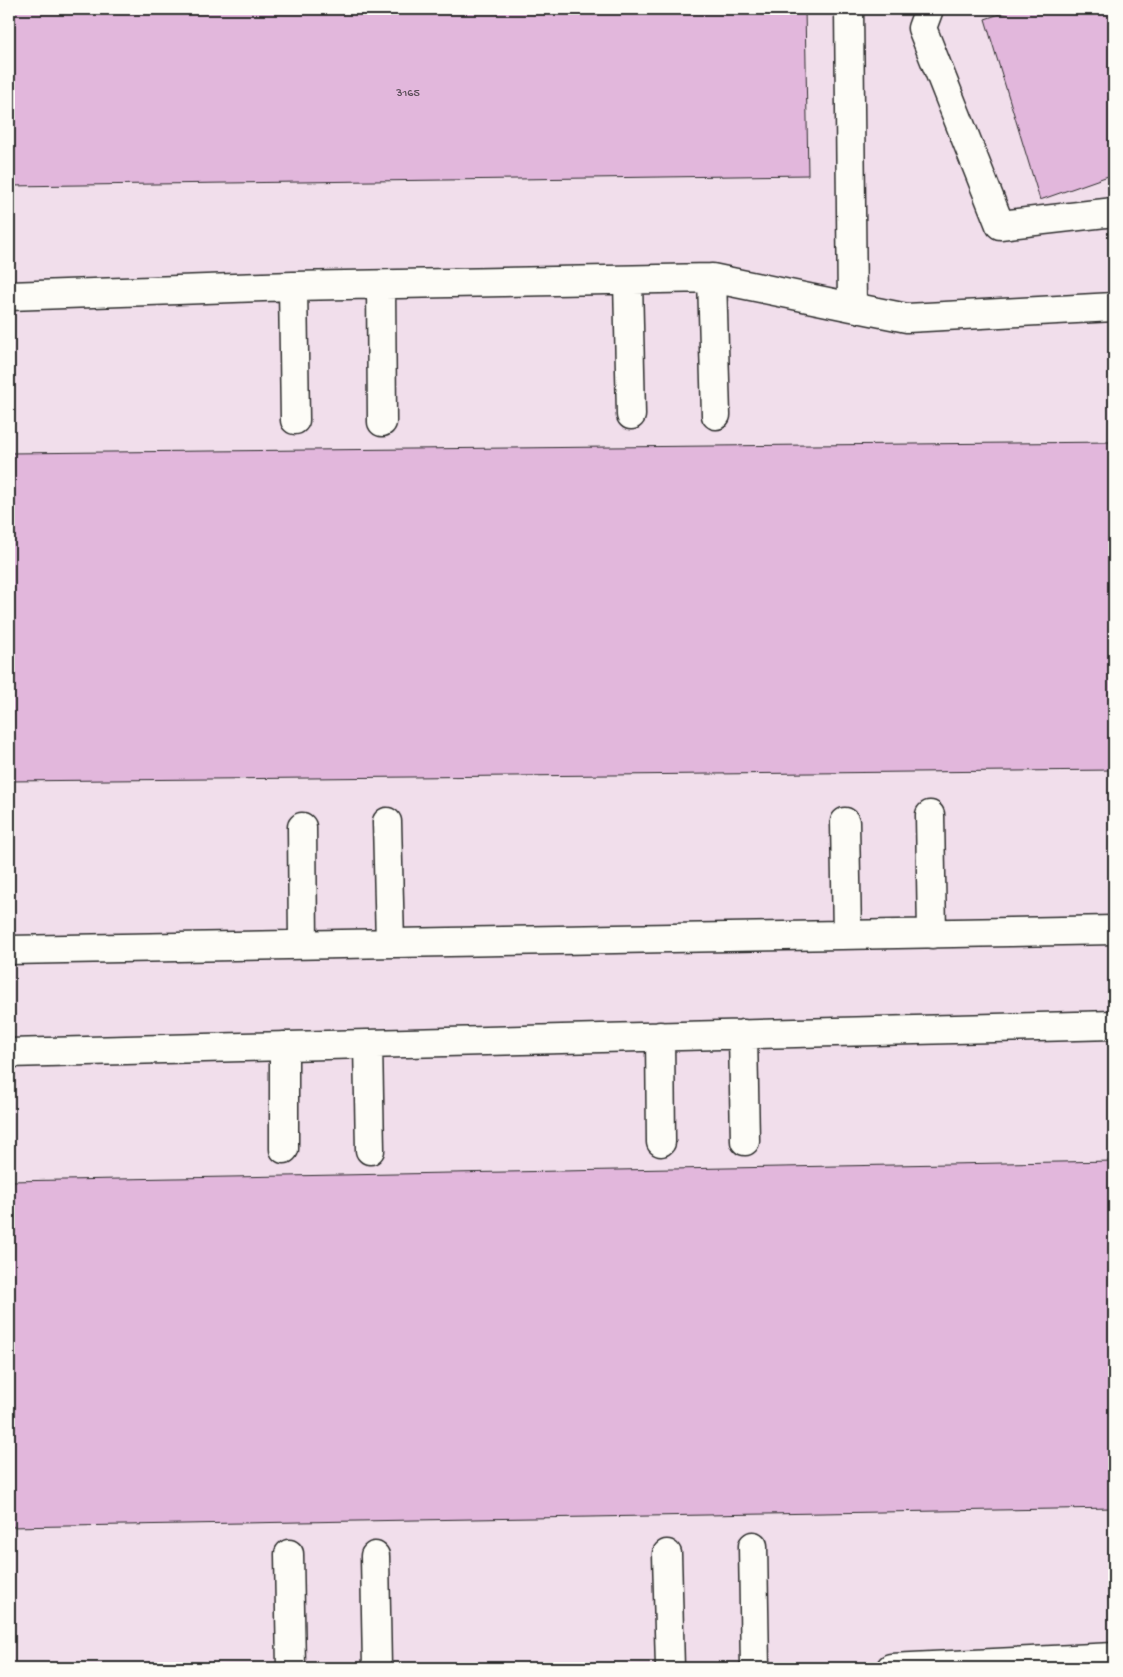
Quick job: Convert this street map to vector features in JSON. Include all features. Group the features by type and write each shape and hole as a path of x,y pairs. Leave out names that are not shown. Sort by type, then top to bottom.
{"lane":[{"path":"849,9 852,307"},
{"path":"929,9 922,28 1000,225 1114,212"},
{"path":"712,278 716,415"},
{"path":"9,296 293,286 712,278 907,318 1114,307"},
{"path":"628,281 631,415"},
{"path":"381,285 382,422"},
{"path":"293,286 295,420"},
{"path":"930,815 932,934"},
{"path":"387,822 390,943"},
{"path":"845,822 847,935"},
{"path":"302,827 304,944"},
{"path":"9,950 1114,930"},
{"path":"9,1053 1114,1025"},
{"path":"743,1034 745,1141"},
{"path":"660,1036 661,1142"},
{"path":"368,1044 370,1150"},
{"path":"284,1046 284,1149"},
{"path":"754,1546 755,1668"},
{"path":"289,1554 291,1668"},
{"path":"667,1554 670,1668"},
{"path":"375,1556 377,1668"},
{"path":"891,1668 1114,1657"}],"shaded area":[{"path":"9,9 1114,9 1114,1668 9,1668"}],"building":[{"path":"9,9 805,9 808,175 9,186"},
{"path":"1014,9 1112,9 1114,17 1114,174 1040,200 985,19"},
{"path":"1114,442 1114,770 9,781 9,453"},
{"path":"1114,1161 1114,1508 9,1527 9,1181"}]}
